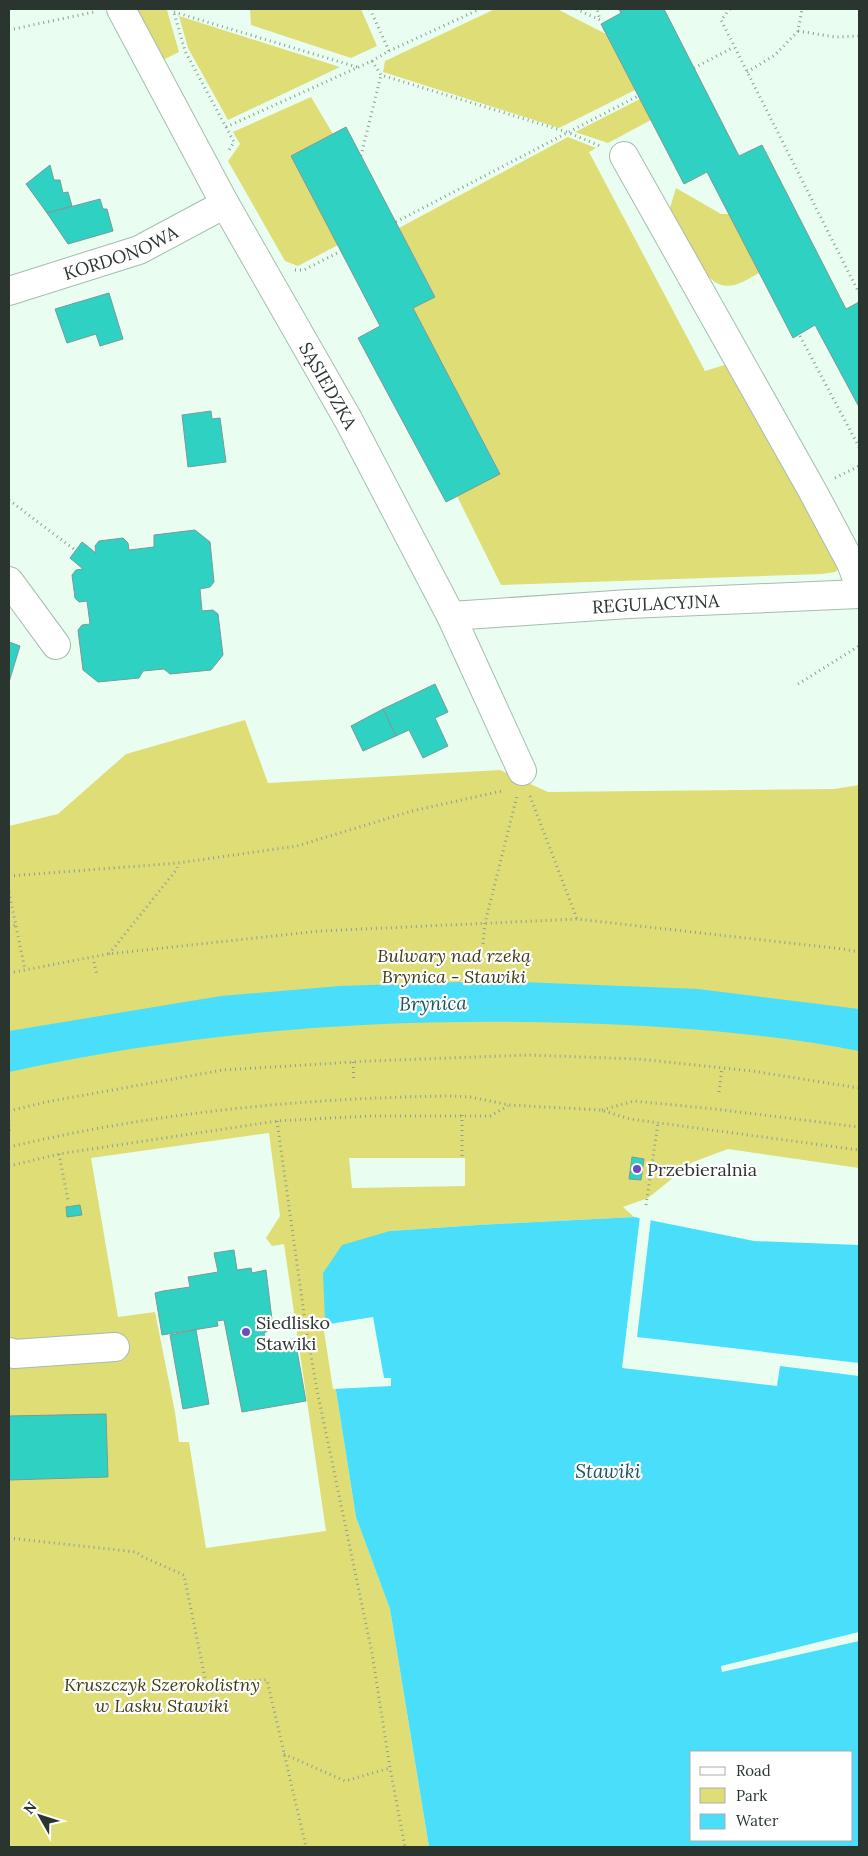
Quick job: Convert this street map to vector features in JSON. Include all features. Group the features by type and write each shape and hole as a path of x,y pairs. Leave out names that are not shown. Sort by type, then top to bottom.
{"street":[{"name":"SĄSIEDZKA","path":"108,10 225,204 349,420 451,616 522,781"},
{"path":"624,156 812,490 851,563 859,584"},
{"name":"KORDONOWA","path":"9,291 139,250 225,204"},
{"path":"9,581 56,645"},
{"name":"REGULACYJNA","path":"451,616 638,604 859,594"},
{"path":"9,1352 14,1354 115,1347"}],"path":[{"path":"370,9 389,51"},
{"path":"226,127 372,61 389,51 480,9"},
{"path":"576,9 600,20 598,9"},
{"path":"730,9 721,20 859,293"},
{"path":"747,72 775,55 798,31 802,9"},
{"path":"9,30 108,10"},
{"path":"173,10 358,67"},
{"path":"173,10 185,51 234,142 226,154"},
{"path":"798,31 834,37 859,36"},
{"path":"694,68 734,47"},
{"path":"372,61 381,75 567,132 624,156"},
{"path":"361,156 381,75"},
{"path":"396,222 638,96"},
{"path":"288,270 304,270 341,251"},
{"path":"800,336 859,447"},
{"path":"9,500 75,550"},
{"path":"798,684 859,646"},
{"path":"9,876 178,863 297,846 412,811 522,781"},
{"path":"522,781 577,919"},
{"path":"483,944 485,923 522,781"},
{"path":"108,954 177,869 178,863"},
{"path":"9,892 25,970"},
{"path":"9,973 108,954 320,930 577,919 859,952"},
{"path":"9,927 16,925"},
{"path":"94,962 97,976"},
{"path":"9,1112 46,1102 223,1070 353,1062 528,1055 638,1059 722,1068 859,1088"},
{"path":"353,1062 354,1082"},
{"path":"719,1092 722,1068"},
{"path":"9,1147 101,1127 220,1110 281,1104 449,1096 470,1097 508,1106 601,1110 630,1119 859,1150"},
{"path":"601,1110 634,1101 859,1127"},
{"path":"9,1166 60,1154 277,1121 368,1116 490,1116 508,1106"},
{"path":"462,1116 462,1158"},
{"path":"277,1121 306,1328 317,1390 372,1654 405,1847"},
{"path":"646,1205 658,1123"},
{"path":"9,1125 10,1135"},
{"path":"60,1154 68,1200"},
{"path":"9,1538 136,1552 184,1575 206,1683 267,1680 306,1847"},
{"path":"284,1754 345,1781 390,1768"}],"green space":[{"path":"135,9 167,10 179,52 163,60"},
{"path":"250,9 361,9 377,46 351,58 251,25"},
{"path":"495,9 557,9 606,34 635,90 559,128 383,72 385,61"},
{"path":"179,16 340,67 228,120 188,48"},
{"path":"311,97 333,134 291,156 338,245 298,266 285,261 228,161 240,144 233,132"},
{"path":"640,99 651,120 608,143 575,132"},
{"path":"568,137 596,148 589,152 705,371 734,362 840,568 835,572 501,585 457,496 500,473 413,308 435,296 399,228"},
{"path":"676,188 721,214 729,214 759,273 739,283 727,286 720,285 707,275 670,208"},
{"name":"Bulwary nad rzeką Brynica - Stawiki","path":"245,720 268,783 500,770 548,792 834,789 859,785 859,1168 728,1149 693,1162 648,1198 623,1207 634,1217 390,1231 325,1321 356,1517 390,1609 429,1847 9,1847 9,826 58,814 126,754","holes":["269,1133 280,1216 266,1238 272,1246 284,1244 326,1531 206,1548 189,1442 179,1442 175,1412 155,1312 118,1317 91,1158","349,1158 465,1158 465,1186 352,1188"]}],"water":[{"name":"Brynica","path":"492,981 698,989 859,1009 859,1051 788,1039 681,1028 573,1023 431,1022 360,1025 219,1037 149,1046 9,1072 9,1031 221,996 340,986"},
{"name":"Stawiki","path":"634,1217 754,1241 859,1245 859,1847 429,1847 390,1609 356,1517 325,1321 323,1273 342,1245 390,1231"}],"pier":[{"path":"640,1216 651,1218 637,1337 859,1363 859,1376 780,1366 777,1386 622,1368"},
{"path":"373,1317 384,1378 391,1378 391,1386 333,1389 323,1325"},
{"path":"859,1632 859,1641 722,1672 721,1666"}],"building":[{"path":"619,9 664,9 739,156 762,145 846,309 859,302 859,407 815,325 793,338 707,172 684,184 601,24 621,13"},
{"path":"346,127 435,297 413,308 500,474 446,502 358,338 380,326 291,156"},
{"path":"50,165 54,180 60,180 63,193 68,192 72,206 47,213 26,184"},
{"path":"100,199 103,209 107,209 113,231 68,244 47,213"},
{"path":"109,293 123,339 100,346 96,334 67,343 55,309"},
{"path":"211,411 212,419 220,418 226,462 188,467 182,415"},
{"path":"195,530 210,542 214,582 210,587 200,589 202,611 213,610 218,614 223,655 211,670 170,674 164,669 143,671 139,678 98,682 83,670 78,630 82,625 90,624 87,601 79,602 75,598 72,575 76,570 83,569 70,558 82,542 96,553 95,546 99,541 123,538 128,543 129,550 154,547 154,535"},
{"path":"9,642 20,646 9,682"},
{"path":"435,684 448,712 435,718 448,746 423,758 409,730 396,736 383,709"},
{"path":"383,709 396,736 363,751 351,726"},
{"name":"Przebieralnia","path":"632,1157 644,1159 641,1180 629,1179"},
{"path":"80,1205 82,1215 67,1217 66,1207"},
{"name":"Siedlisko Stawiki","path":"234,1250 237,1270 251,1268 252,1273 266,1270 273,1328 264,1333 266,1342 295,1339 306,1401 242,1412 224,1320 217,1321 218,1326 162,1335 155,1293 190,1287 188,1277 218,1272 214,1253"},
{"path":"196,1330 209,1404 183,1409 170,1335"},
{"path":"106,1414 108,1477 9,1480 9,1416"}],"place":[{"name":"Przebieralnia","path":"637,1169"},
{"name":"Siedlisko Stawiki","path":"246,1332"}],"park label":[{"name":"Kruszczyk Szerokolistny w Lasku Stawiki","path":"162,1694"}]}
